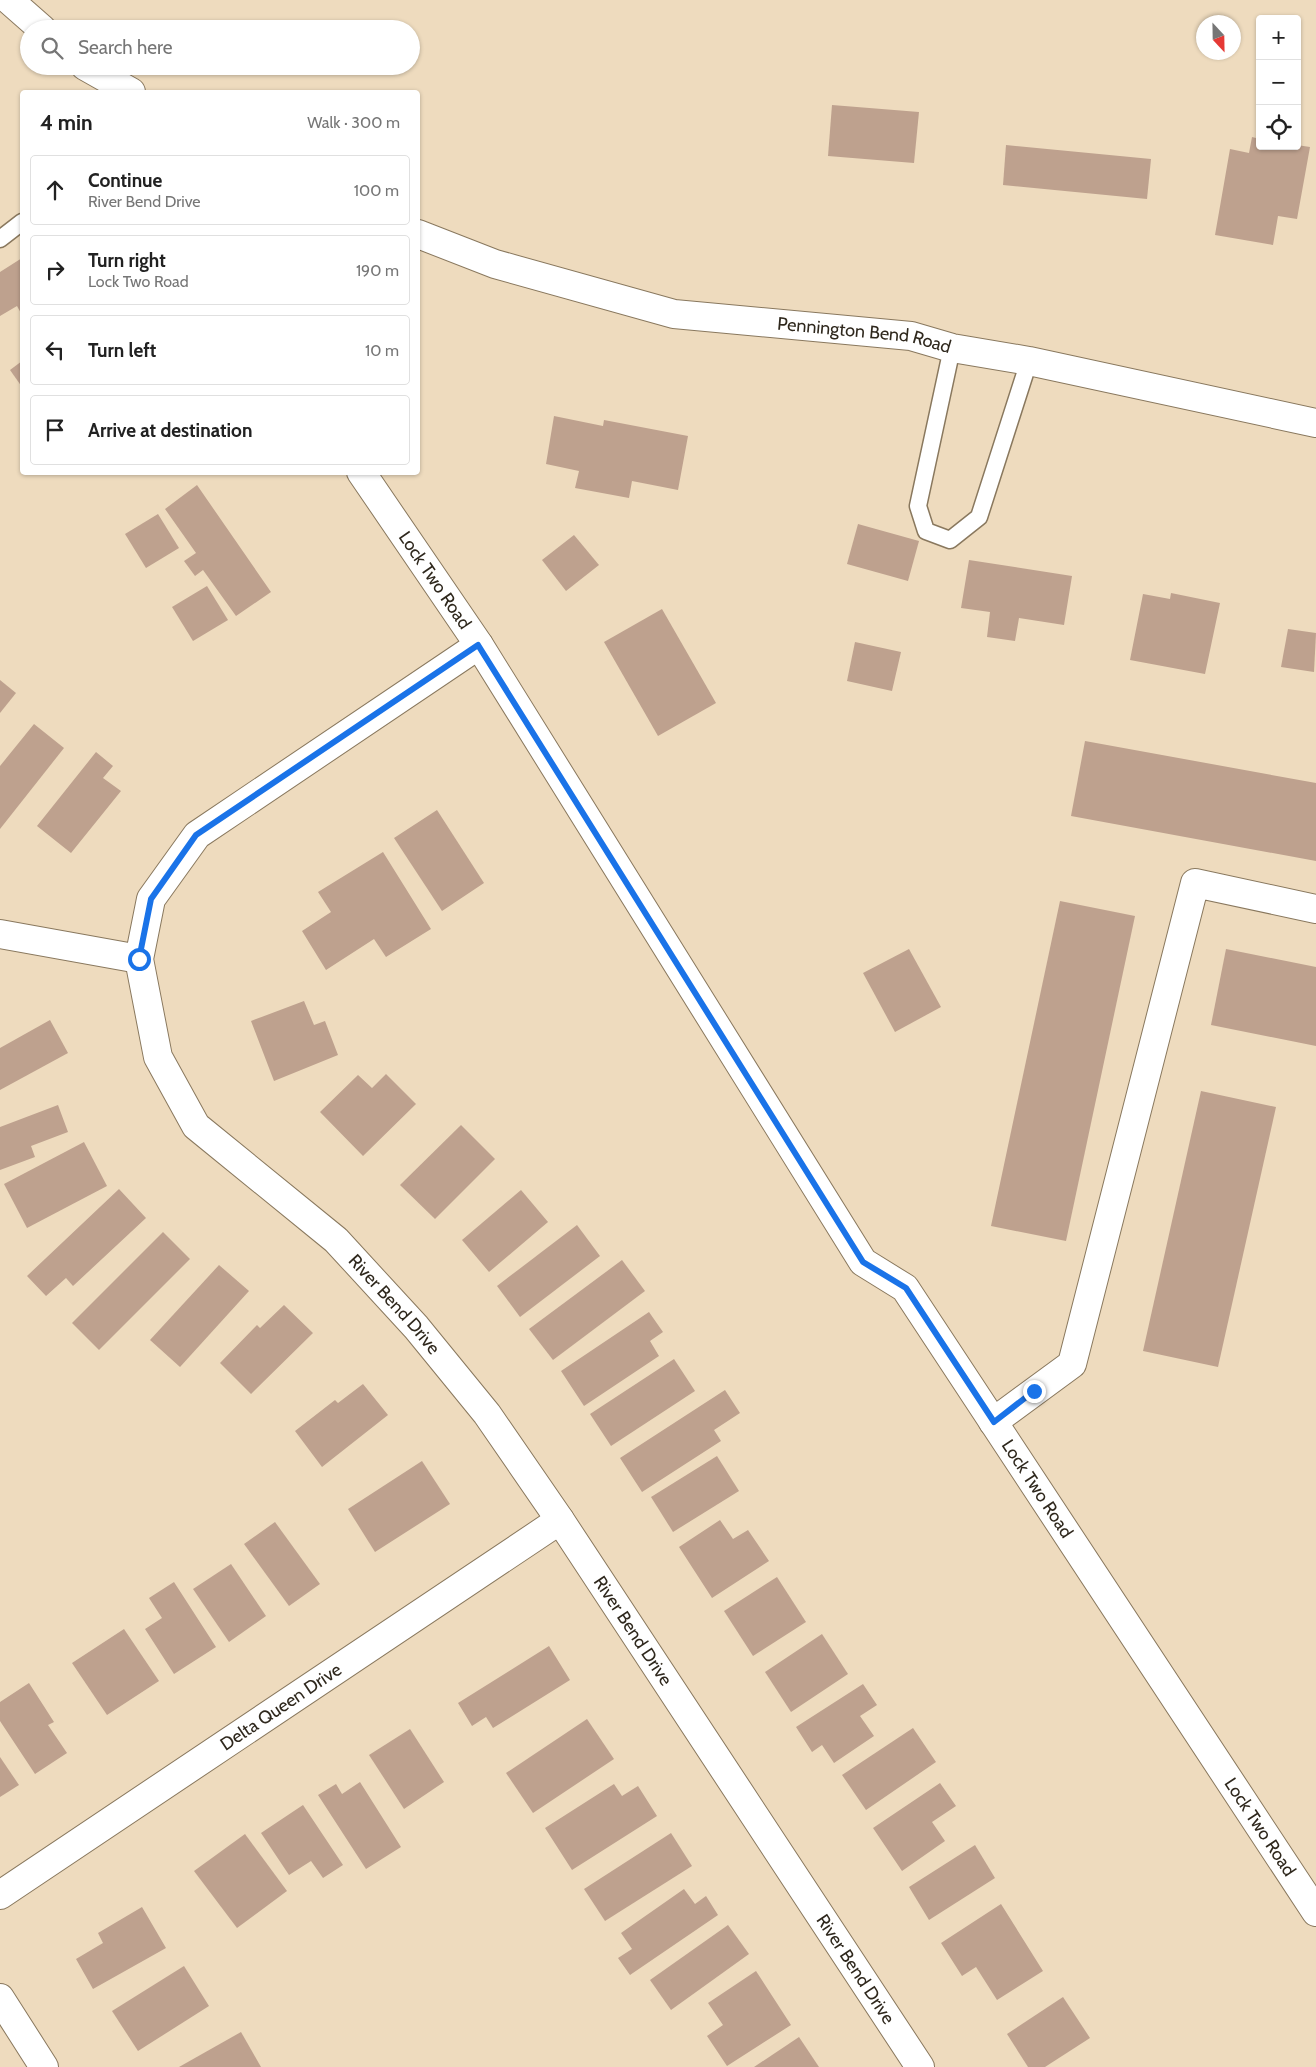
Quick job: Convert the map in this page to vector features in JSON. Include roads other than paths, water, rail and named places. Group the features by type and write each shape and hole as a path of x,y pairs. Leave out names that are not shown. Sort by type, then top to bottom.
{"street":[{"path":"9,0 32,20"},
{"path":"94,77 126,90"},
{"name":"Pennington Bend Road","path":"420,235 495,264 674,314 911,336 952,348 1029,361 1316,424"},
{"name":"Lock Two Road","path":"363,475 478,645 863,1262 906,1288 1316,1912"},
{"name":"River Bend Drive","path":"478,645 196,835 151,899 139,959 158,1057 196,1126 336,1240 416,1327 488,1414 560,1520 920,2067"},
{"path":"994,1422 1072,1364 1195,883 1316,909"},
{"path":"0,934 139,959"},
{"name":"Delta Queen Drive","path":"0,1895 560,1520"},
{"path":"0,1998 44,2067"}],"lane":[{"path":"0,239 20,224"},
{"path":"952,348 918,506 926,531 950,540 979,517 1029,361"}]}
